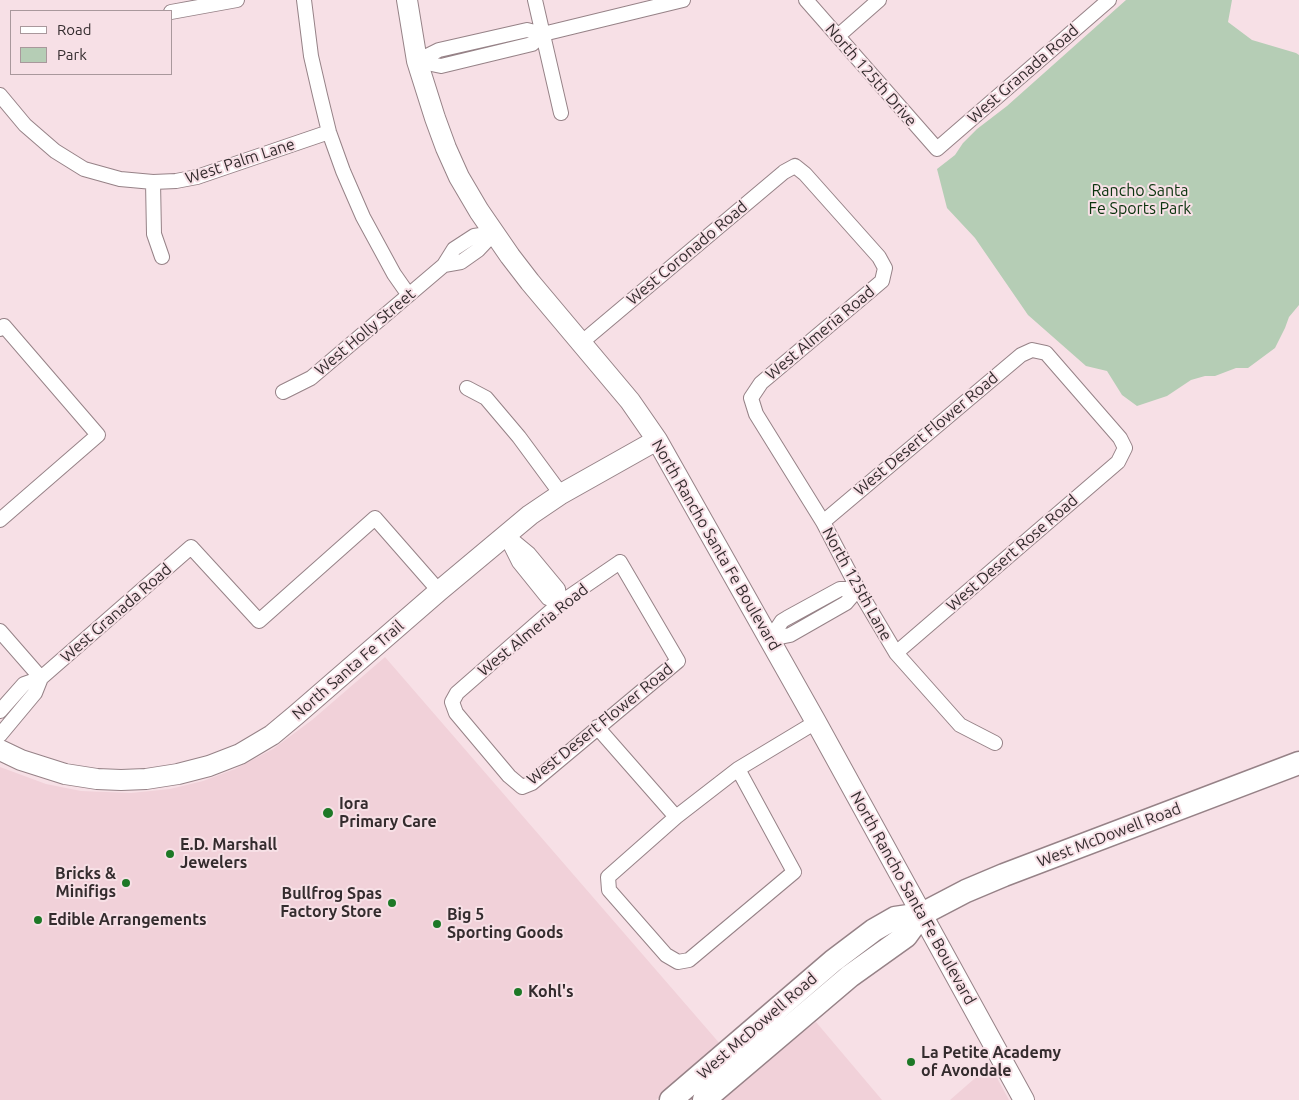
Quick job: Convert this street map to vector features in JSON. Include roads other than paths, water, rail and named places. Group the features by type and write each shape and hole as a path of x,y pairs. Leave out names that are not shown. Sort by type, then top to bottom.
{"main road":[{"name":"West McDowell Road","path":"671,1100 855,944 895,918 922,914 984,882 1299,763"},
{"name":"West McDowell Road","path":"704,1100 837,986 906,936 922,914"}],"street":[{"path":"172,12 237,0"},
{"path":"304,0 311,56 329,132 363,218 394,274 408,294"},
{"name":"North Rancho Santa Fe Boulevard","path":"408,0 417,61 446,148 459,177 478,211 530,282 582,342 630,402 657,440 770,639 1024,1100"},
{"path":"535,0 561,113"},
{"path":"417,61 439,50 527,30 542,34 683,0"},
{"name":"North 125th Drive","path":"806,0 937,149"},
{"path":"838,36 879,0"},
{"name":"West Granada Road","path":"937,149 1109,0"},
{"name":"West Palm Lane","path":"0,95 40,139 54,151 84,169 120,179 153,182 176,181 197,177 329,132"},
{"name":"West Almeria Road","path":"752,398 761,383 882,281 885,268 878,257 811,181 794,166"},
{"name":"West Coronado Road","path":"582,342 784,172 794,166"},
{"path":"153,182 154,234 162,257"},
{"name":"West Holly Street","path":"282,392 311,378 408,294 444,266 454,249 474,236 494,233"},
{"path":"0,520 98,435 2,328"},
{"name":"West Desert Flower Road","path":"823,522 1020,355 1032,350 1046,353 1120,438 1124,448"},
{"path":"467,388 486,398 519,437 561,494"},
{"name":"North 125th Lane","path":"752,398 756,414 823,522 858,589 896,653 960,725 995,744"},
{"name":"North Santa Fe Trail","path":"0,750 44,768 65,774 97,779 146,779 178,774 209,766 240,754 272,735 321,695 439,591 530,515 561,494 657,440"},
{"name":"West Desert Rose Road","path":"896,653 1118,462 1124,448"},
{"name":"West Granada Road","path":"0,711 24,684 41,678 191,547 259,622 375,518 439,591"},
{"path":"506,534 519,562 548,598 560,603"},
{"name":"West Almeria Road","path":"522,787 509,776 456,713 452,702 457,693 560,603 620,562 678,661"},
{"path":"770,639 782,621 840,589 858,589"},
{"path":"0,631 41,678"},
{"name":"West Desert Flower Road","path":"522,787 532,783 678,661"},
{"name":"West Granada Road","path":"0,735 35,693 41,678"},
{"path":"738,769 794,872 689,960 678,962 666,955 610,890 608,877 676,817 738,769 816,722"},
{"path":"597,727 676,817"}],"place":[{"name":"Iora Primary Care","path":"328,813"},
{"name":"E.D. Marshall Jewelers","path":"170,854"},
{"name":"Bricks & Minifigs","path":"126,883"},
{"name":"Bullfrog Spas Factory Store","path":"392,903"},
{"name":"Edible Arrangements","path":"38,920"},
{"name":"Big 5 Sporting Goods","path":"437,924"},
{"name":"Kohl's","path":"518,992"},
{"name":"La Petite Academy of Avondale","path":"911,1062"}],"park label":[{"name":"Rancho Santa Fe Sports Park","path":"1140,200"}]}
